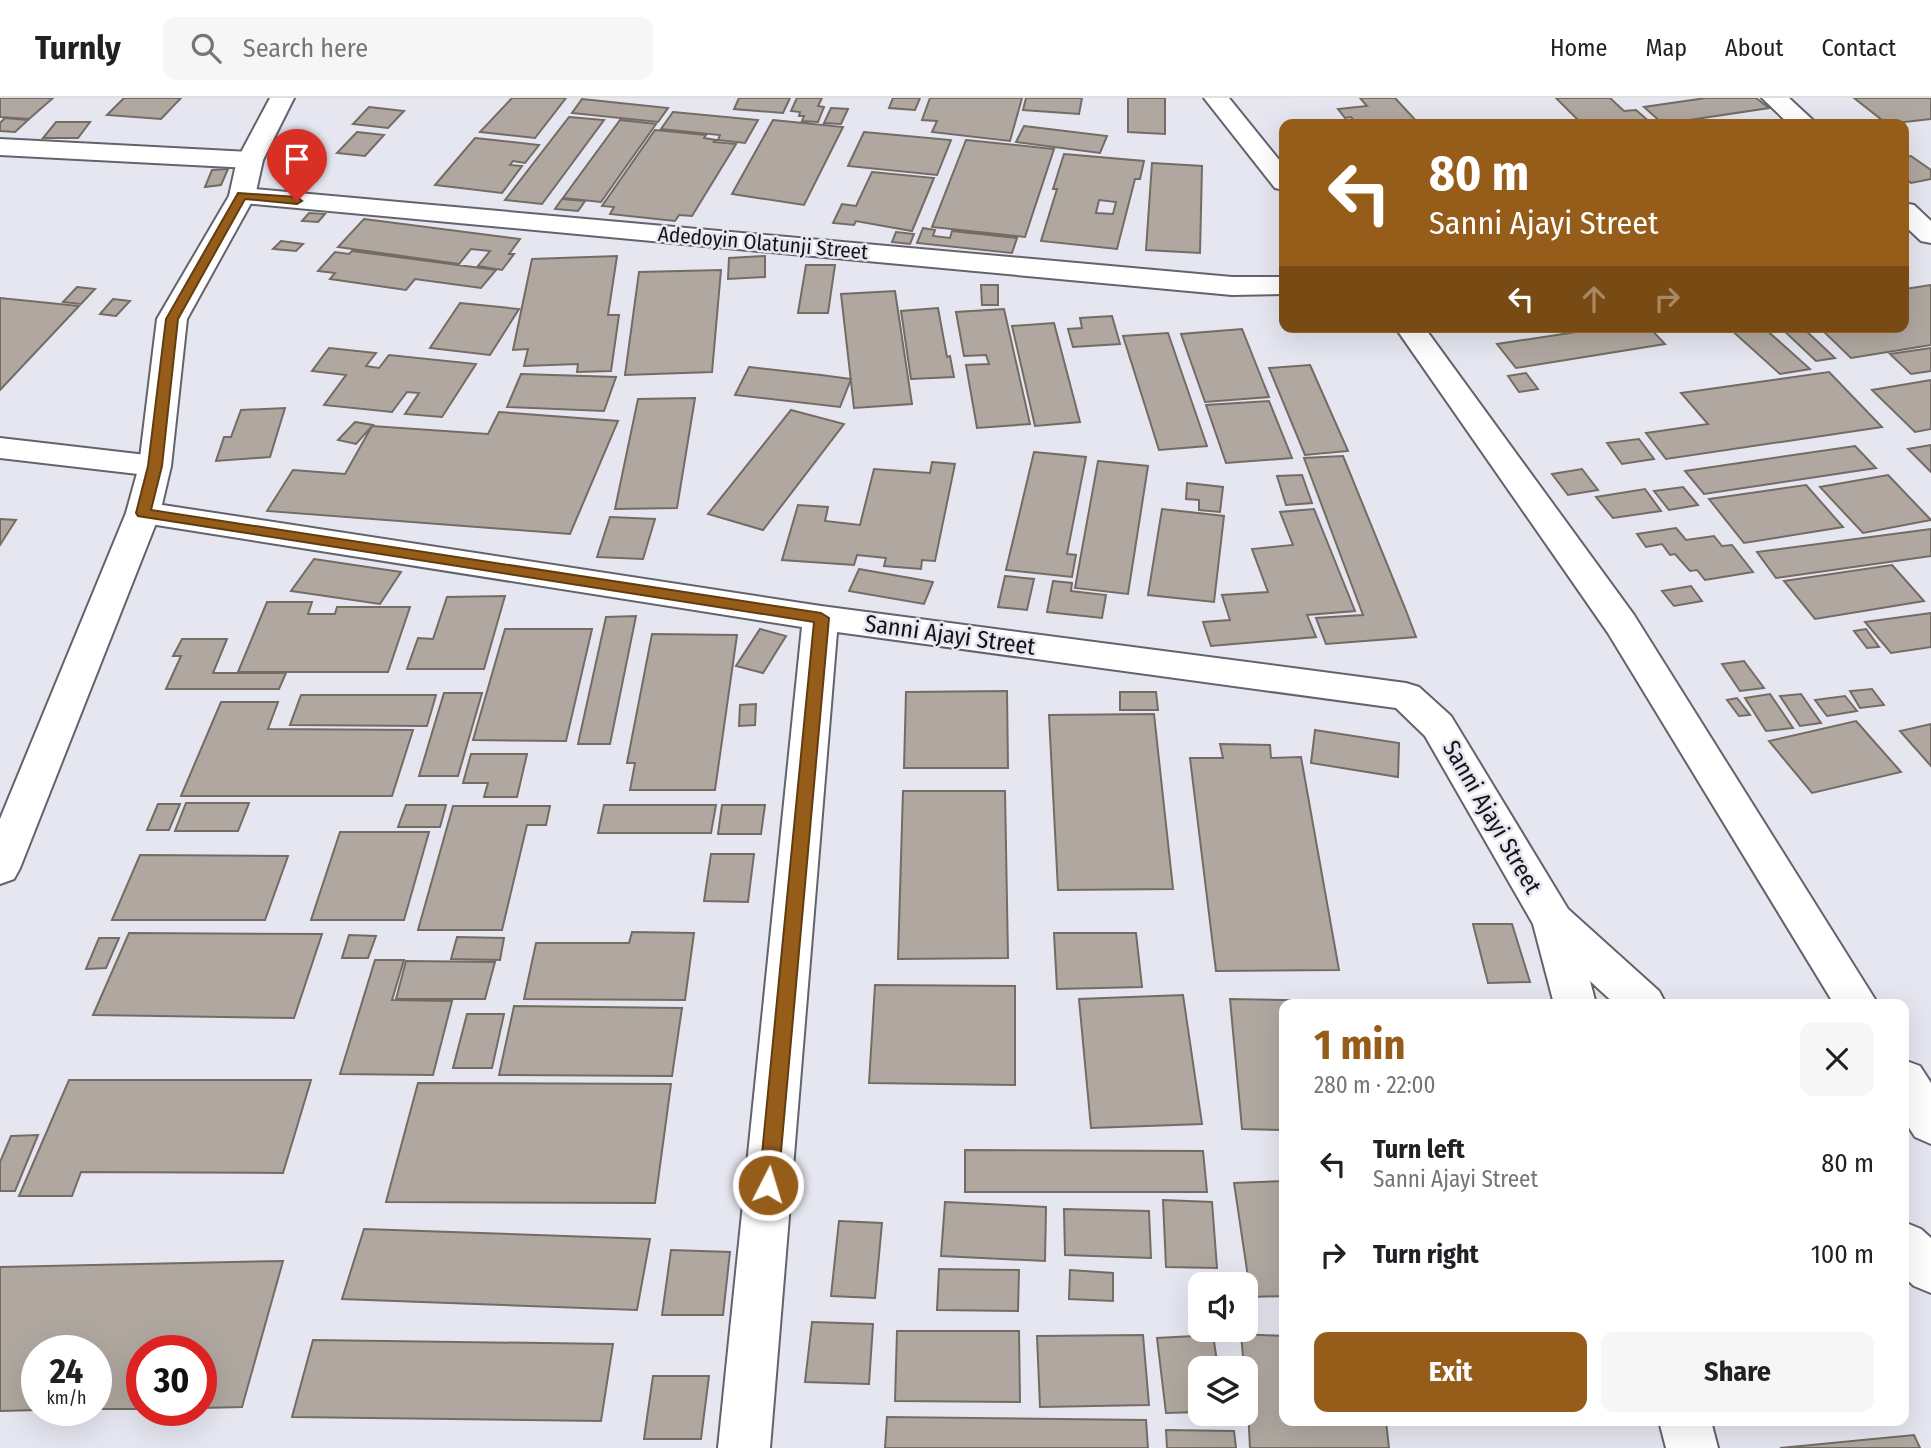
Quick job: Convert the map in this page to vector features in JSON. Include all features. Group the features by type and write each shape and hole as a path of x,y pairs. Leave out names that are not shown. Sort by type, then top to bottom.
{"street":[{"path":"0,868 143,513 155,466 172,319 242,196 250,160 282,98"},
{"path":"1216,98 1279,176"},
{"path":"1774,98 1798,119"},
{"path":"0,147 250,160"},
{"name":"Adedoyin Olatunji Street","path":"242,196 1232,286 1279,286"},
{"path":"1909,215 1931,235"},
{"path":"1413,333 1621,624 1854,999"},
{"path":"0,448 155,466"},
{"name":"Sanni Ajayi Street","path":"143,513 821,618 1406,696 1438,726 1553,921 1574,999"},
{"path":"744,1448 821,618"},
{"path":"1553,921 1639,999"},
{"path":"1909,1088 1931,1123"},
{"path":"1909,1249 1931,1269"},
{"path":"1686,1426 1692,1448"}],"building":[{"path":"0,98 53,98 29,119 0,117"},
{"path":"124,98 181,98 161,119 107,115"},
{"path":"512,98 566,98 535,138 480,132"},
{"path":"739,98 790,98 783,113 734,109"},
{"path":"797,98 822,98 818,106 824,107 818,122 802,121 804,116 799,116 800,112 791,111"},
{"path":"893,98 920,98 915,110 889,108"},
{"path":"930,98 1022,98 1010,141 932,132 937,121 922,120"},
{"path":"1026,98 1082,98 1079,114 1023,110"},
{"path":"1128,98 1165,98 1165,134 1128,132"},
{"path":"1360,98 1395,98 1414,119 1345,118 1338,109 1367,106"},
{"path":"1556,98 1610,98 1624,111 1636,110 1646,119 1577,119"},
{"path":"1706,98 1756,98 1769,108 1696,119 1657,119 1644,107"},
{"path":"1854,98 1931,98 1931,119 1909,122 1909,119 1881,119"},
{"path":"582,99 668,108 658,122 572,113"},
{"path":"369,107 404,111 388,128 353,124"},
{"path":"831,108 848,109 841,124 824,123"},
{"path":"673,112 758,120 745,143 718,140 720,135 661,129"},
{"path":"569,117 604,120 542,204 505,200"},
{"path":"5,118 28,120 15,132 0,131 0,123"},
{"path":"620,120 656,124 601,202 563,198"},
{"path":"773,120 843,127 804,205 732,194"},
{"path":"56,122 90,122 78,138 43,138"},
{"path":"1024,126 1107,136 1100,153 1016,142"},
{"path":"655,130 706,135 704,138 716,140 714,142 736,144 692,216 679,215 675,221 610,214 614,207 602,206"},
{"path":"357,132 384,135 365,156 337,153"},
{"path":"864,132 951,140 937,175 848,166"},
{"path":"475,138 539,145 525,163 513,161 510,165 522,166 502,193 435,185"},
{"path":"966,140 1054,149 1025,237 932,227"},
{"path":"1064,154 1144,161 1140,179 1135,179 1117,249 1041,241 1057,189 1053,189","holes":["1099,200 1116,202 1113,214 1096,213"]},
{"path":"1909,156 1931,170 1931,179 1909,181"},
{"path":"1152,163 1202,166 1200,253 1146,250"},
{"path":"228,169 221,185 205,187 212,170"},
{"path":"872,172 934,178 912,231 856,221 854,225 833,223 842,204 856,206"},
{"path":"562,199 585,201 578,211 555,209"},
{"path":"309,213 325,214 318,222 302,221"},
{"path":"364,219 520,239 509,254 514,254 502,270 478,266 490,251 471,249 459,264 338,247"},
{"path":"923,228 935,230 933,236 950,238 952,231 1017,238 1012,253 917,243"},
{"path":"896,232 914,234 910,244 892,242"},
{"path":"281,241 303,244 296,251 273,249"},
{"path":"352,251 496,270 481,288 415,279 406,290 330,279 335,273 318,271 335,252 349,254"},
{"path":"617,256 608,315 619,315 611,371 577,372 578,364 524,366 528,349 513,350 532,259"},
{"path":"765,256 765,277 728,279 729,258"},
{"path":"806,265 835,265 828,313 798,313"},
{"path":"721,270 712,372 625,375 639,272"},
{"path":"981,285 998,285 998,305 982,305"},
{"path":"1931,285 1931,345 1851,358 1825,333 1909,333 1909,288"},
{"path":"77,287 95,289 81,304 63,302"},
{"path":"895,291 912,404 854,408 841,294"},
{"path":"0,298 79,306 0,390"},
{"path":"113,299 130,301 116,316 100,314"},
{"path":"460,303 519,309 490,355 430,348"},
{"path":"938,308 947,357 950,356 954,377 911,379 901,311"},
{"path":"1004,309 1030,424 977,428 966,365 989,364 986,355 964,356 956,312"},
{"path":"1112,316 1120,344 1073,347 1068,329 1082,328 1080,318"},
{"path":"1054,323 1080,422 1035,426 1012,326"},
{"path":"1242,329 1269,397 1205,402 1181,334"},
{"path":"1168,333 1207,446 1159,450 1123,336"},
{"path":"1569,333 1655,333 1665,344 1516,368 1497,344"},
{"path":"1735,333 1770,333 1810,369 1780,374"},
{"path":"1786,333 1808,333 1835,358 1816,361"},
{"path":"329,348 376,353 366,366 379,368 389,355 476,364 442,417 405,414 419,393 407,392 392,412 324,405 346,375 312,371"},
{"path":"1931,348 1931,371 1911,374 1890,354"},
{"path":"1310,365 1348,451 1305,455 1269,368"},
{"path":"749,367 851,379 840,407 735,395"},
{"path":"1829,372 1882,427 1666,459 1646,433 1708,424 1681,393"},
{"path":"1526,373 1538,389 1519,392 1508,376"},
{"path":"521,374 616,377 604,411 507,407"},
{"path":"1931,380 1931,429 1915,432 1872,390"},
{"path":"695,398 677,508 615,509 638,399"},
{"path":"1269,401 1292,458 1226,463 1206,405"},
{"path":"285,408 270,457 216,461 224,437 231,437 241,410"},
{"path":"791,410 844,424 763,530 708,514"},
{"path":"499,412 618,421 570,534 267,511 293,470 345,474 372,426 488,434"},
{"path":"355,422 373,425 356,444 338,440"},
{"path":"1639,439 1654,459 1622,464 1607,443"},
{"path":"1931,445 1931,472 1908,449"},
{"path":"1855,446 1876,468 1704,494 1685,471"},
{"path":"1034,452 1086,457 1067,554 1076,555 1072,577 1006,570"},
{"path":"1343,456 1416,637 1326,644 1316,618 1363,615 1304,458"},
{"path":"1098,461 1148,466 1128,594 1075,588"},
{"path":"932,462 955,464 935,561 922,560 921,569 884,566 886,558 857,555 854,565 782,560 798,505 828,507 825,521 860,525 874,469 930,473"},
{"path":"1582,469 1598,490 1568,495 1552,474"},
{"path":"1302,475 1312,503 1286,505 1277,476"},
{"path":"1888,475 1931,520 1863,533 1820,487"},
{"path":"1187,483 1223,487 1220,512 1199,510 1199,500 1186,499"},
{"path":"1806,485 1843,527 1744,543 1709,499"},
{"path":"1683,487 1698,505 1669,510 1654,491"},
{"path":"1645,489 1661,511 1613,518 1596,497"},
{"path":"1162,509 1224,516 1214,602 1148,595"},
{"path":"1314,509 1355,611 1307,615 1316,637 1211,646 1203,622 1230,620 1222,595 1268,592 1252,549 1293,545 1280,512"},
{"path":"610,517 655,519 643,559 597,557"},
{"path":"0,519 16,520 0,545"},
{"path":"1676,528 1686,540 1714,536 1722,546 1732,545 1753,572 1705,580 1697,570 1690,571 1675,554 1670,555 1662,544 1646,547 1637,534"},
{"path":"1931,529 1931,556 1776,578 1757,552"},
{"path":"314,559 401,572 380,604 291,591"},
{"path":"1892,565 1924,601 1815,619 1784,581"},
{"path":"859,569 933,582 924,604 849,591"},
{"path":"1005,576 1034,579 1027,610 998,607"},
{"path":"1053,581 1072,583 1071,591 1106,595 1102,618 1047,612"},
{"path":"1691,586 1702,601 1674,606 1662,591"},
{"path":"505,596 484,669 407,669 418,638 433,639 447,597"},
{"path":"267,602 312,602 308,614 335,614 337,607 410,607 388,672 238,672"},
{"path":"1931,613 1931,647 1891,653 1865,622"},
{"path":"636,616 610,744 578,744 606,617"},
{"path":"505,629 592,629 566,741 473,740"},
{"path":"760,629 786,636 763,673 736,666"},
{"path":"1866,629 1879,647 1867,648 1854,631"},
{"path":"652,634 737,635 715,790 630,790 635,763 627,763"},
{"path":"182,639 227,639 213,673 286,673 279,689 166,689 181,656 173,656"},
{"path":"1744,661 1764,688 1740,691 1722,664"},
{"path":"1872,689 1884,705 1860,708 1850,691"},
{"path":"1007,691 1008,768 904,768 906,692"},
{"path":"1120,692 1156,692 1158,710 1120,710"},
{"path":"444,693 482,693 458,776 419,776"},
{"path":"1770,694 1793,728 1766,731 1745,698"},
{"path":"1801,694 1821,723 1800,726 1780,696"},
{"path":"301,695 436,695 427,726 290,725"},
{"path":"1845,696 1857,711 1827,716 1815,700"},
{"path":"1737,698 1750,715 1739,716 1727,700"},
{"path":"221,702 278,702 268,729 413,730 392,796 181,796"},
{"path":"756,704 755,725 739,726 740,705"},
{"path":"1154,714 1173,889 1058,890 1049,715"},
{"path":"1856,721 1901,772 1812,793 1769,741"},
{"path":"1931,724 1931,766 1900,731"},
{"path":"1315,730 1399,743 1398,777 1311,763"},
{"path":"1220,744 1270,745 1271,758 1301,757 1339,970 1216,971 1190,758 1223,758"},
{"path":"471,754 527,754 517,797 484,797 488,783 463,783"},
{"path":"903,791 1005,791 1008,958 898,959"},
{"path":"186,803 249,803 238,831 175,831"},
{"path":"158,804 180,804 169,830 147,830"},
{"path":"406,805 446,805 440,827 398,827"},
{"path":"604,805 716,805 711,833 598,833"},
{"path":"722,805 765,805 761,834 718,834"},
{"path":"453,806 550,806 546,825 527,825 502,930 418,930"},
{"path":"340,832 429,832 404,920 311,920"},
{"path":"711,854 754,854 748,902 704,901"},
{"path":"140,855 288,856 265,920 112,920"},
{"path":"1473,924 1512,924 1530,982 1488,983"},
{"path":"632,932 694,933 685,1000 524,999 536,943 629,943"},
{"path":"129,933 322,934 294,1018 93,1015"},
{"path":"1054,933 1136,933 1142,987 1057,989"},
{"path":"349,935 376,936 368,958 342,958"},
{"path":"457,937 504,938 500,960 451,959"},
{"path":"99,938 119,938 106,968 86,969"},
{"path":"375,960 404,960 392,1000 452,1001 433,1075 340,1074"},
{"path":"406,961 495,962 485,999 396,999"},
{"path":"875,985 1015,986 1015,1085 869,1083"},
{"path":"1183,995 1202,1124 1091,1128 1079,999"},
{"path":"1230,999 1279,1000 1279,1130 1242,1129"},
{"path":"514,1006 682,1008 672,1076 499,1075"},
{"path":"467,1014 504,1014 492,1068 453,1068"},
{"path":"69,1080 311,1080 283,1173 81,1172 72,1196 19,1196"},
{"path":"418,1083 671,1084 655,1203 386,1202"},
{"path":"38,1135 15,1191 0,1191 0,1162 11,1136"},
{"path":"965,1150 1203,1151 1207,1192 965,1192"},
{"path":"1279,1181 1279,1296 1258,1297 1258,1272 1247,1272 1234,1183"},
{"path":"1163,1200 1212,1202 1217,1268 1166,1267"},
{"path":"945,1202 1046,1207 1045,1261 941,1256"},
{"path":"1064,1209 1149,1211 1151,1258 1065,1255"},
{"path":"839,1221 882,1223 875,1298 831,1296"},
{"path":"364,1229 650,1239 637,1310 342,1299"},
{"path":"671,1250 730,1252 723,1315 662,1315"},
{"path":"283,1261 242,1407 217,1408 217,1335 126,1335 126,1409 112,1409 112,1335 21,1335 21,1410 0,1411 0,1267"},
{"path":"939,1269 1019,1270 1018,1311 937,1310"},
{"path":"1070,1270 1113,1273 1113,1301 1069,1299"},
{"path":"812,1322 873,1324 869,1384 805,1382"},
{"path":"897,1331 1019,1331 1020,1402 895,1401"},
{"path":"1143,1335 1149,1405 1040,1407 1037,1336"},
{"path":"1258,1335 1279,1336 1279,1426 1387,1426 1389,1448 1250,1448 1249,1426 1258,1426 1258,1356 1243,1356 1242,1342 1258,1342"},
{"path":"1188,1336 1188,1342 1214,1342 1216,1356 1188,1356 1188,1412 1166,1413 1157,1338"},
{"path":"313,1340 613,1344 601,1421 292,1417"},
{"path":"653,1376 709,1376 701,1439 644,1439"},
{"path":"887,1417 1146,1420 1148,1448 885,1448"},
{"path":"1166,1430 1234,1431 1236,1448 1167,1448"},
{"path":"1914,1435 1920,1448 1780,1448"}],"route":[{"path":"297,201 242,196 172,319 155,466 143,513 821,618 768,1185"}]}
